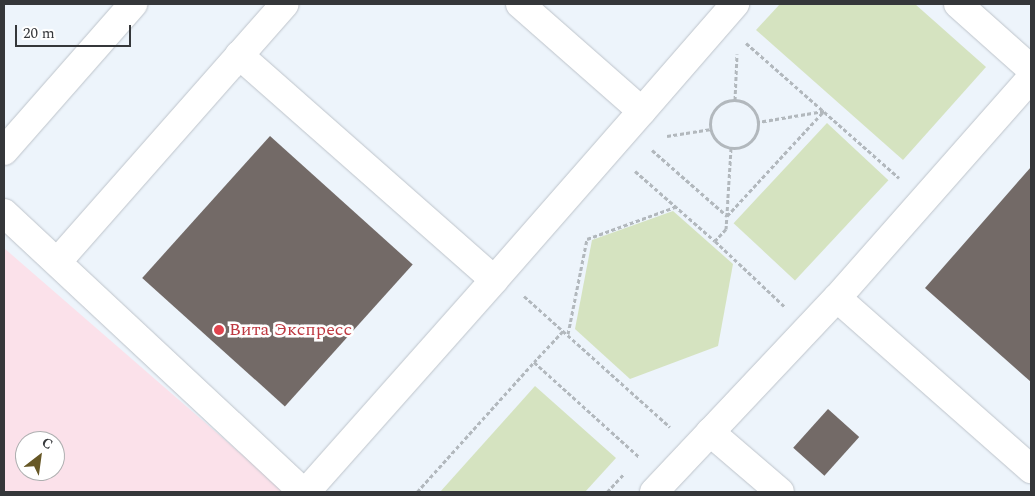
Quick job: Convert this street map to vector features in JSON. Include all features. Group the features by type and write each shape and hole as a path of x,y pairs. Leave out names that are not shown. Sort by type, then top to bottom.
{"lane":[{"path":"4,150 134,4"},
{"path":"59,260 285,4"},
{"path":"520,4 636,126"},
{"path":"958,4 1031,69"},
{"path":"4,213 59,260 305,492 609,148 636,126 732,20"},
{"path":"239,55 497,277"},
{"path":"654,492 837,298 1031,78"},
{"path":"837,298 1031,469"},
{"path":"702,441 780,492"}],"path":[{"path":"732,20 734,100"},
{"path":"732,20 824,111 924,200"},
{"path":"734,100 755,112 758,122 755,138 744,147 731,148 718,143 711,129 711,117 719,105 734,100"},
{"path":"727,216 824,111"},
{"path":"758,122 824,111"},
{"path":"636,126 711,129"},
{"path":"636,126 727,216"},
{"path":"609,148 808,328"},
{"path":"715,242 726,228 731,148"},
{"path":"568,335 588,239 675,207"},
{"path":"497,277 702,441"},
{"path":"417,492 563,331"},
{"path":"534,362 639,457"}],"shaded area":[{"path":"4,248 285,492 4,492"}],"green space":[{"path":"780,4 915,4 986,67 903,160 756,30"},
{"path":"827,123 888,180 795,280 734,223"},
{"path":"673,211 733,264 718,346 630,379 575,329 592,240"},
{"path":"535,386 616,458 585,492 440,492"}],"building":[{"path":"270,136 413,264 285,406 142,278"},
{"path":"1031,167 1031,382 925,288"},
{"path":"828,409 859,437 824,476 793,448"}],"place":[{"name":"Вита Экспресс","path":"219,330"}]}
